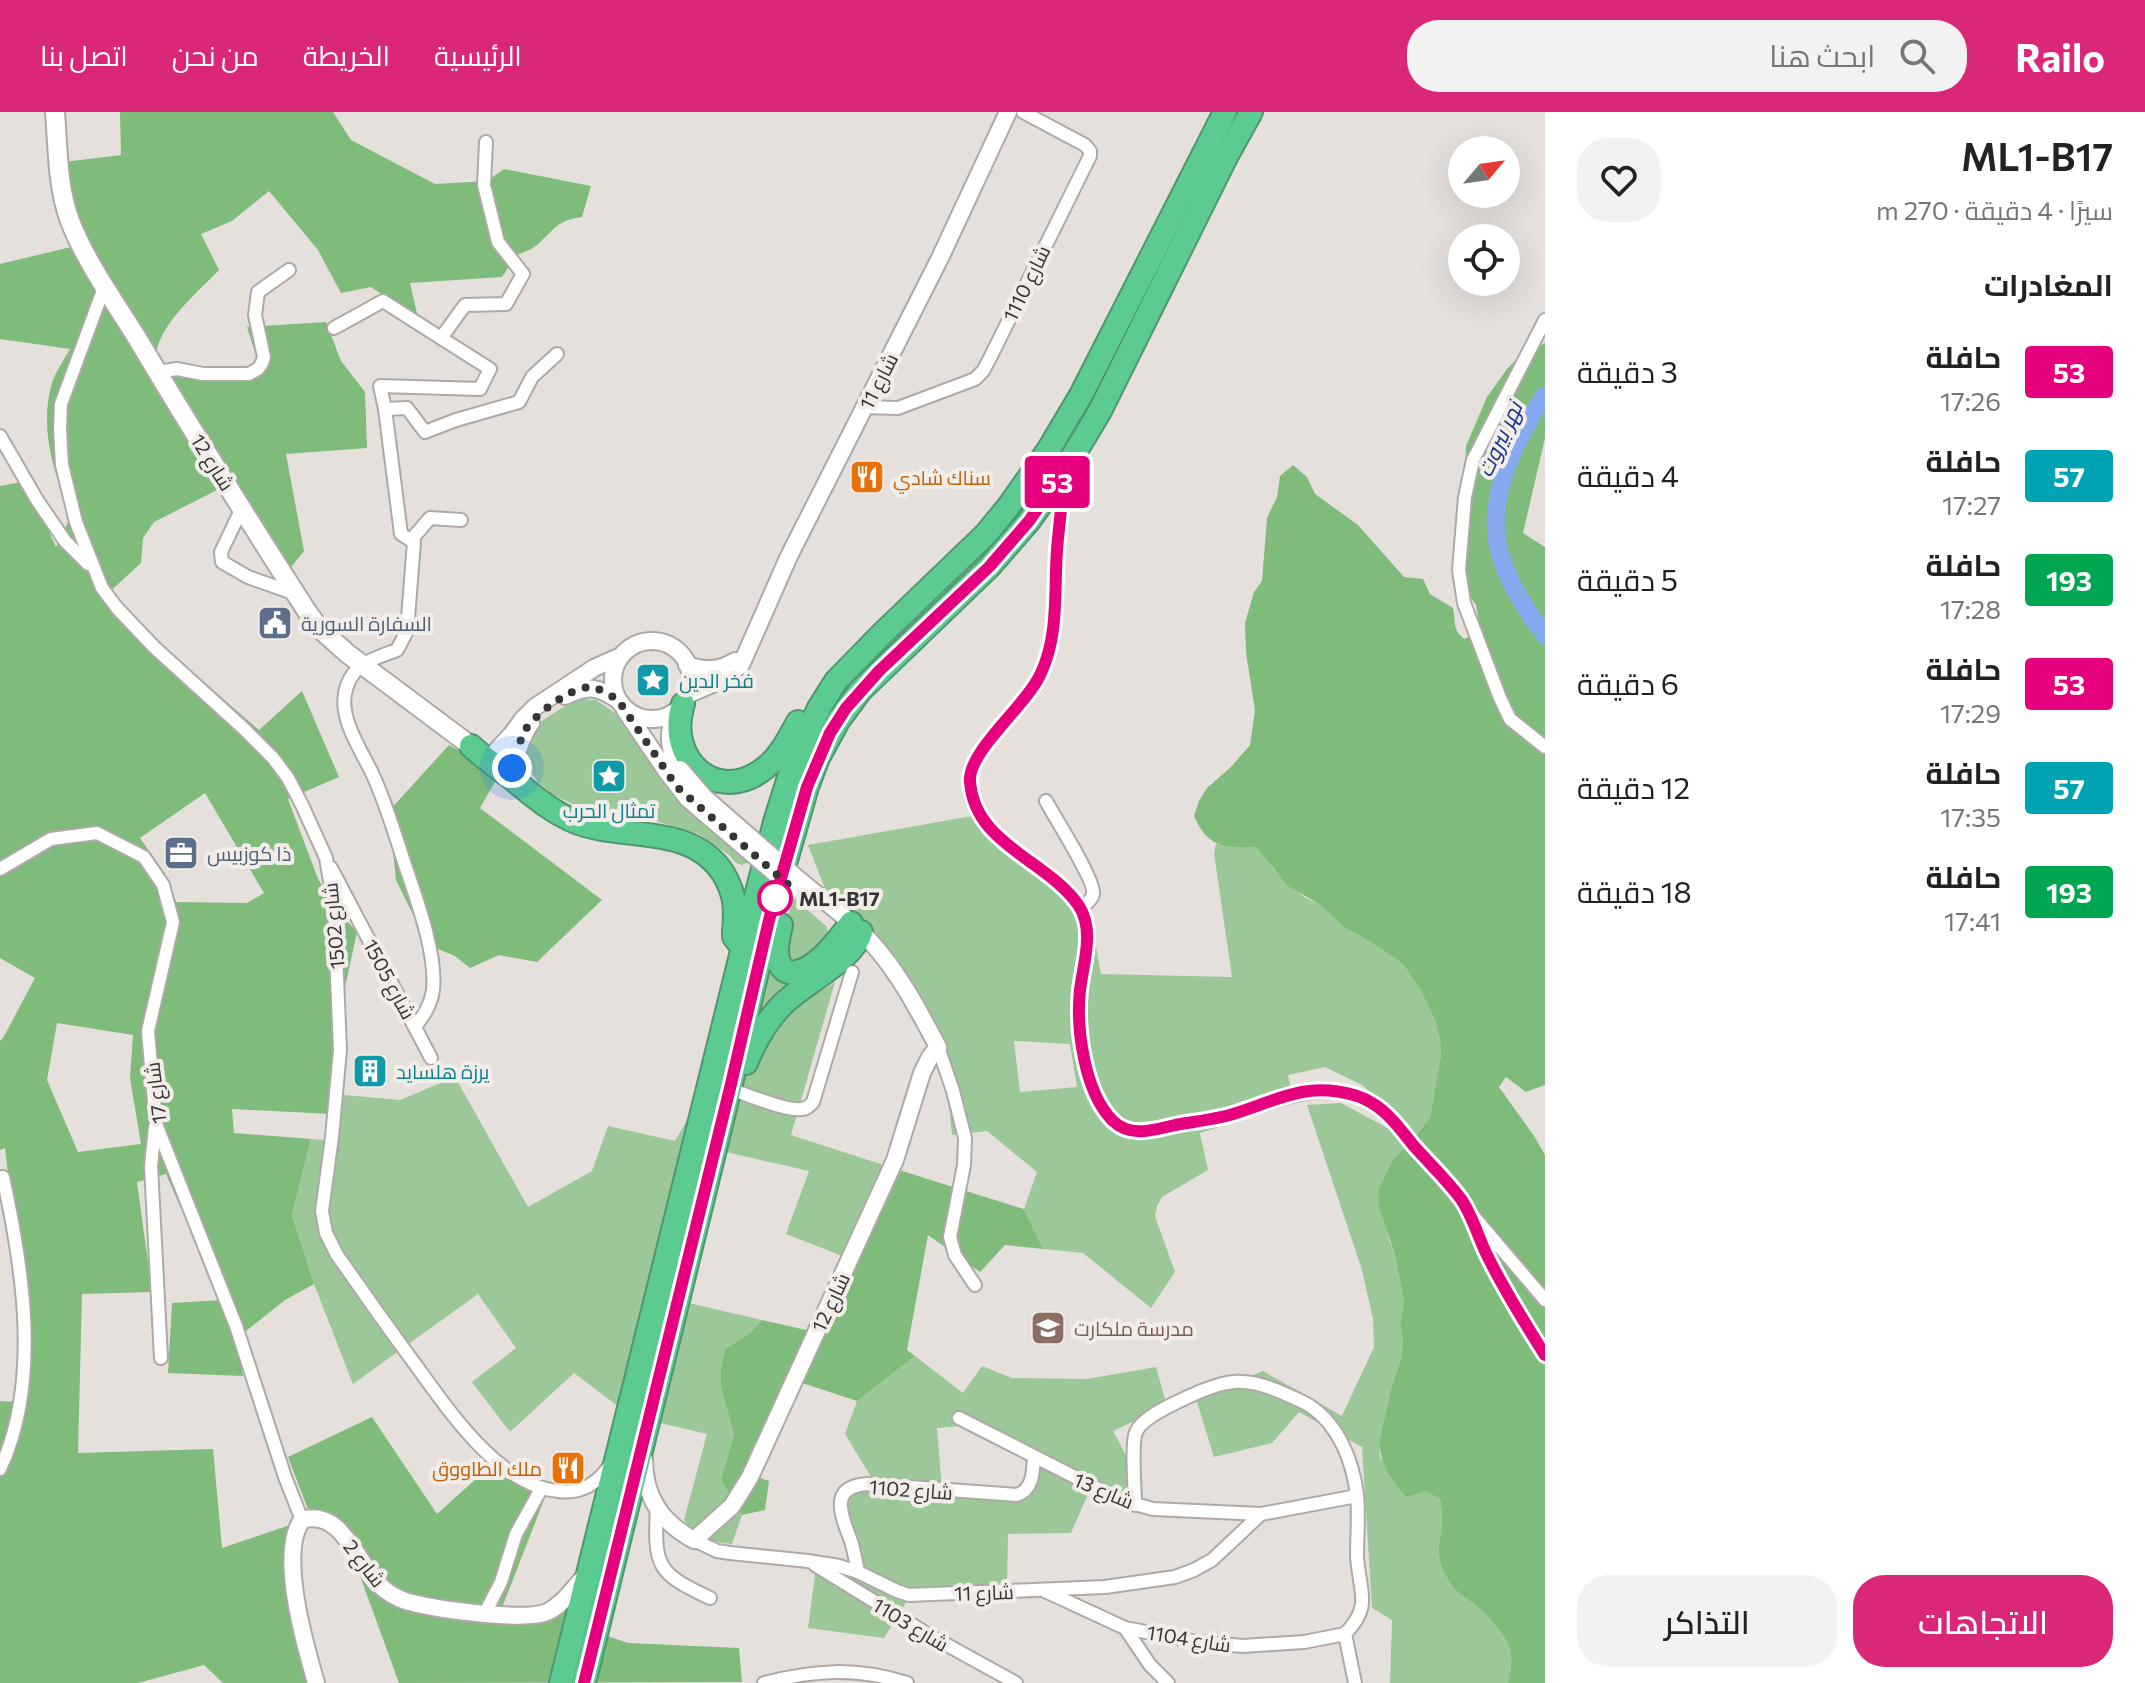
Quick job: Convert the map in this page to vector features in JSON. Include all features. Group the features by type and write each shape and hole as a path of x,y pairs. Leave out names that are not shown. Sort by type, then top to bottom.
{"highway":[{"path":"561,1683 743,947 795,758 836,681 986,534 1030,477 1081,395 1225,112"},
{"path":"584,1683 769,920 818,758 846,708 879,671 989,567 1029,521 1064,471 1100,411 1251,112"},
{"path":"683,702 678,734 686,756 705,775 713,779 733,780 751,777 774,760 819,691 836,681"},
{"path":"483,754 573,812 608,822 652,827 695,838 737,871 754,867 766,857"},
{"path":"509,771 533,797 578,823 607,830 667,837 692,845 706,854 720,869 732,891 735,902 734,937 743,947"},
{"path":"795,828 777,952 781,967 796,973 805,970 853,932"},
{"path":"730,1087 771,1017 800,988 837,963 853,932"}],"main road":[{"name":"شارع 12","path":"55,112 60,177 70,221 157,372 296,594 320,629 361,664 483,754"}],"street":[{"name":"شارع 11","path":"683,702 741,665 789,556 940,258 1008,112"},
{"name":"شارع 1110","path":"865,407 898,408 975,379 990,358 1090,156 1085,145 1023,112"},
{"path":"441,338 465,305 506,304 523,274 498,242 484,185 486,142"},
{"path":"157,372 177,369 203,374 249,374 258,369 264,357 255,315 258,292 289,270"},
{"name":"شارع 1502","path":"105,285 61,404 60,429 62,465 76,522 94,570 102,588 117,608 154,647 273,758 288,778 326,858 335,916 340,1050 322,1211 326,1233 337,1255 392,1333 476,1441 506,1469 541,1489"},
{"path":"334,328 383,301 490,369 480,389 380,386 401,534 414,542 407,631 397,650 361,664 345,691 344,706 351,729 386,806 428,943 433,987 430,1007 415,1027"},
{"path":"1545,320 1473,460 1465,497 1459,570 1464,603 1510,719 1545,747"},
{"path":"385,409 407,408 425,432 519,402 532,377 557,354"},
{"path":"0,436 65,541 94,570"},
{"path":"1064,471 1048,657 1029,693 977,758 970,776 972,797 987,826 1057,884 1080,908 1087,938 1079,992 1079,1028 1087,1071 1099,1101 1113,1120 1127,1130 1145,1132 1226,1116 1303,1092 1332,1091 1371,1102 1389,1117 1545,1300"},
{"path":"242,508 221,552 222,562 248,577 296,594"},
{"path":"411,540 430,518 461,520"},
{"path":"673,770 672,722 683,702 690,675 677,651 666,644 642,643 621,656 615,666 614,689 620,703 673,770 688,799 853,932 901,983 938,1047 965,1138 964,1165 950,1237 955,1255 975,1285"},
{"path":"687,665 711,670 721,668 749,650"},
{"path":"483,754 509,737 535,707 594,668 621,656"},
{"path":"509,771 525,730 536,717 577,691 590,687 603,691 632,714 644,718 657,719 669,715 683,702"},
{"path":"1046,801 1092,885 1094,894 1080,908"},
{"name":"شارع 17","path":"0,869 51,839 97,833 144,857 163,885 173,922 148,1031 156,1124 236,1326 302,1520"},
{"name":"شارع 1505","path":"326,858 431,1058"},
{"path":"730,1087 788,1108 800,1110 809,1106 813,1102 852,972"},
{"name":"شارع 12","path":"694,1540 732,1506 750,1477 895,1160 922,1073 938,1047"},
{"path":"156,1124 151,1166 161,1358"},
{"path":"0,1469 20,1403 24,1338 16,1241 3,1177"},
{"path":"1462,1201 1511,1300 1545,1355"},
{"path":"1135,1505 1134,1435 1142,1422 1186,1397 1219,1383 1236,1380 1279,1391 1311,1407 1329,1424 1343,1444 1357,1496 1357,1558 1363,1604 1357,1621 1345,1634 1355,1683"},
{"name":"شارع 13","path":"959,1418 1120,1500 1153,1509 1261,1514 1357,1496"},
{"path":"644,1440 645,1477 657,1507 671,1526 694,1540"},
{"path":"485,1613 501,1582 516,1534 541,1489 563,1492 587,1487 604,1475 619,1453"},
{"name":"شارع 1102","path":"858,1572 853,1546 840,1511 842,1498 848,1490 868,1484 1020,1495 1032,1480 1034,1457"},
{"path":"657,1507 656,1528 661,1564 677,1582 710,1598"},
{"name":"شارع 11","path":"694,1540 717,1551 808,1561 858,1572 909,1595 1042,1590 1105,1587 1175,1577 1212,1560 1261,1514"},
{"name":"شارع 2","path":"302,1520 317,1518 338,1528 371,1576 394,1595 412,1603 527,1616 550,1611"},
{"path":"302,1520 293,1541 292,1568 316,1683"},
{"name":"شارع 1103","path":"808,1561 929,1635 1016,1683"},
{"path":"575,1623 550,1611 587,1574"},
{"name":"شارع 1104","path":"1042,1590 1125,1628 1197,1642 1243,1646 1304,1642 1345,1634"},
{"path":"1125,1628 1150,1665 1168,1683"},
{"path":"764,1683 822,1672 858,1672 907,1683"}],"green space":[{"path":"120,112 333,112 351,140 435,184 487,181 504,169 591,186 582,217 561,223 530,250 505,257 508,268 502,277 410,283 418,318 371,287 341,293 318,250 269,191 232,221 201,234 219,270 180,310 164,333 156,356 161,374 260,369 247,327 326,322 341,361 365,392 367,448 286,454 304,551 284,576 225,486 154,522 143,538 141,563 105,596 259,730 302,691 339,777 288,799 318,879 338,911 357,932 344,992 331,1114 232,1109 234,1133 311,1139 292,1215 314,1284 285,1300 236,1339 243,1376 168,1373 172,1303 221,1300 166,1174 137,1182 152,1292 82,1294 78,1453 213,1449 222,1548 290,1525 298,1620 312,1683 223,1683 204,1665 138,1683 0,1683 0,1401 16,1402 20,1280 5,1148 0,1150 0,1041 35,978 0,958 0,486 26,481 56,547 72,514 54,467 47,416 52,383 70,349 0,339 0,264 71,247 48,164 121,155","holes":["205,793 264,893 247,903 176,902 161,868 140,838","57,1023 133,1035 130,1078 141,1144 78,1152 47,1080"]},
{"path":"1545,343 1545,438 1523,533 1545,547 1545,1085 1526,1092 1506,1077 1499,1087 1545,1155 1545,1683 1508,1683 1511,1660 1506,1641 1483,1611 1453,1587 1441,1564 1440,1499 1425,1491 1407,1497 1388,1473 1379,1443 1401,1359 1403,1342 1400,1323 1404,1302 1395,1255 1379,1207 1378,1190 1392,1161 1430,1117 1441,1055 1435,1020 1403,964 1344,927 1319,904 1288,886 1256,847 1218,844 1199,827 1194,816 1207,788 1250,745 1255,710 1246,653 1245,623 1254,592 1262,581 1267,518 1277,497 1280,476 1293,465 1307,477 1315,494 1358,525 1404,577 1423,579 1430,594 1453,608 1456,629 1465,639 1477,630 1479,622 1476,605 1462,586 1466,446 1487,397 1507,369 1519,357"},
{"path":"596,700 615,713 673,791 751,861 742,865 736,863 699,834 646,818 615,817 581,808 552,794 539,783 529,770 524,755 530,732 573,701"},
{"path":"449,745 500,773 480,808 602,900 537,962 499,955 470,968 455,956 428,945 396,880 389,811"},
{"path":"972,816 1072,885 1095,941 1101,974 1232,977 1214,853 1216,844 1256,846 1275,871 1304,897 1319,904 1344,927 1403,964 1435,1020 1441,1055 1430,1117 1392,1161 1378,1190 1404,1302 1400,1323 1403,1342 1401,1359 1379,1443 1380,1458 1440,1499 1441,1564 1453,1587 1483,1611 1506,1641 1511,1660 1508,1683 1390,1683 1392,1620 1372,1608 1362,1447 1299,1412 1272,1443 1214,1457 1196,1399 1263,1371 1342,1416 1374,1347 1373,1319 1362,1270 1307,1105 1341,1103 1397,1133 1403,1122 1362,1085 1325,1067 1288,1075 1294,1103 1200,1133 1208,1170 1162,1197 1157,1206 1155,1216 1175,1272 1151,1308 1083,1253 1043,1249 1024,1209 1037,1172 987,1131 952,1135 942,1072 908,998 829,899 808,845","holes":["1014,1041 1070,1044 1077,1087 1020,1092"]},
{"path":"793,897 827,927 828,935 827,941 794,966 783,953 783,936"},
{"path":"769,968 776,979 792,986 758,1020 766,990"},
{"path":"835,982 791,1135 902,1171 845,1257 786,1234 809,1171 722,1151 689,1303 762,1320 750,1333 725,1349 721,1368 721,1388 734,1434 721,1480 742,1515 732,1544 705,1539 684,1520 707,1434 631,1416 574,1373 510,1432 472,1382 516,1348 478,1294 353,1384 314,1284 292,1215 311,1139 335,1141 344,1095 400,1100 455,1077 528,1207 592,1171 608,1126 675,1141 724,1055"},
{"path":"902,1171 1024,1209 1043,1249 1005,1245 980,1272 928,1235 907,1350 915,1356 857,1401 787,1378 755,1476 769,1481 765,1510 742,1515 721,1480 734,1434 721,1388 725,1349 750,1333 762,1320 806,1330 845,1257"},
{"path":"915,1356 963,1393 982,1366 1012,1378 1087,1379 1156,1367 1167,1406 1113,1431 1129,1461 1125,1499 1088,1494 1071,1533 1008,1534 1007,1587 914,1589 884,1638 808,1628 816,1567 840,1581 858,1560 841,1496 873,1480 845,1434 857,1401","holes":["961,1426 1034,1461 1027,1495 942,1489 937,1428"]},
{"path":"372,1417 437,1514 497,1460 547,1492 503,1605 536,1610 570,1608 584,1628 628,1643 739,1648 742,1682 399,1683 352,1554 309,1512 288,1457"}],"waterway":[{"name":"نهر بيروت","path":"1545,395 1508,464 1497,503 1496,522 1497,541 1509,579 1545,635"}],"bus line":[{"name":"53","path":"584,1683 769,920 818,758 830,733 860,691 989,567 1029,521 1064,471 1048,657 1029,693 977,758 970,776 972,797 987,826 1057,884 1080,908 1087,938 1079,992 1079,1028 1087,1071 1099,1101 1113,1120 1127,1130 1145,1132 1226,1116 1303,1092 1332,1091 1371,1102 1389,1117 1462,1201 1511,1300 1545,1355"}],"place":[{"name":"سناك شادي","path":"867,477"},
{"name":"السفارة السورية","path":"275,623"},
{"name":"فخر الدين","path":"653,680"},
{"name":"تمثال الحرب","path":"609,776"},
{"name":"ذا كوزبيس","path":"181,853"},
{"name":"ML1-B17","path":"775,898"},
{"name":"يرزة هلسايد","path":"370,1071"},
{"name":"مدرسة ملكارت","path":"1048,1328"},
{"name":"ملك الطاووق","path":"568,1468"}],"route":[{"path":"512,768 525,730 547,708 583,688 590,687 608,694 618,700 688,799 792,888 775,898"}]}
